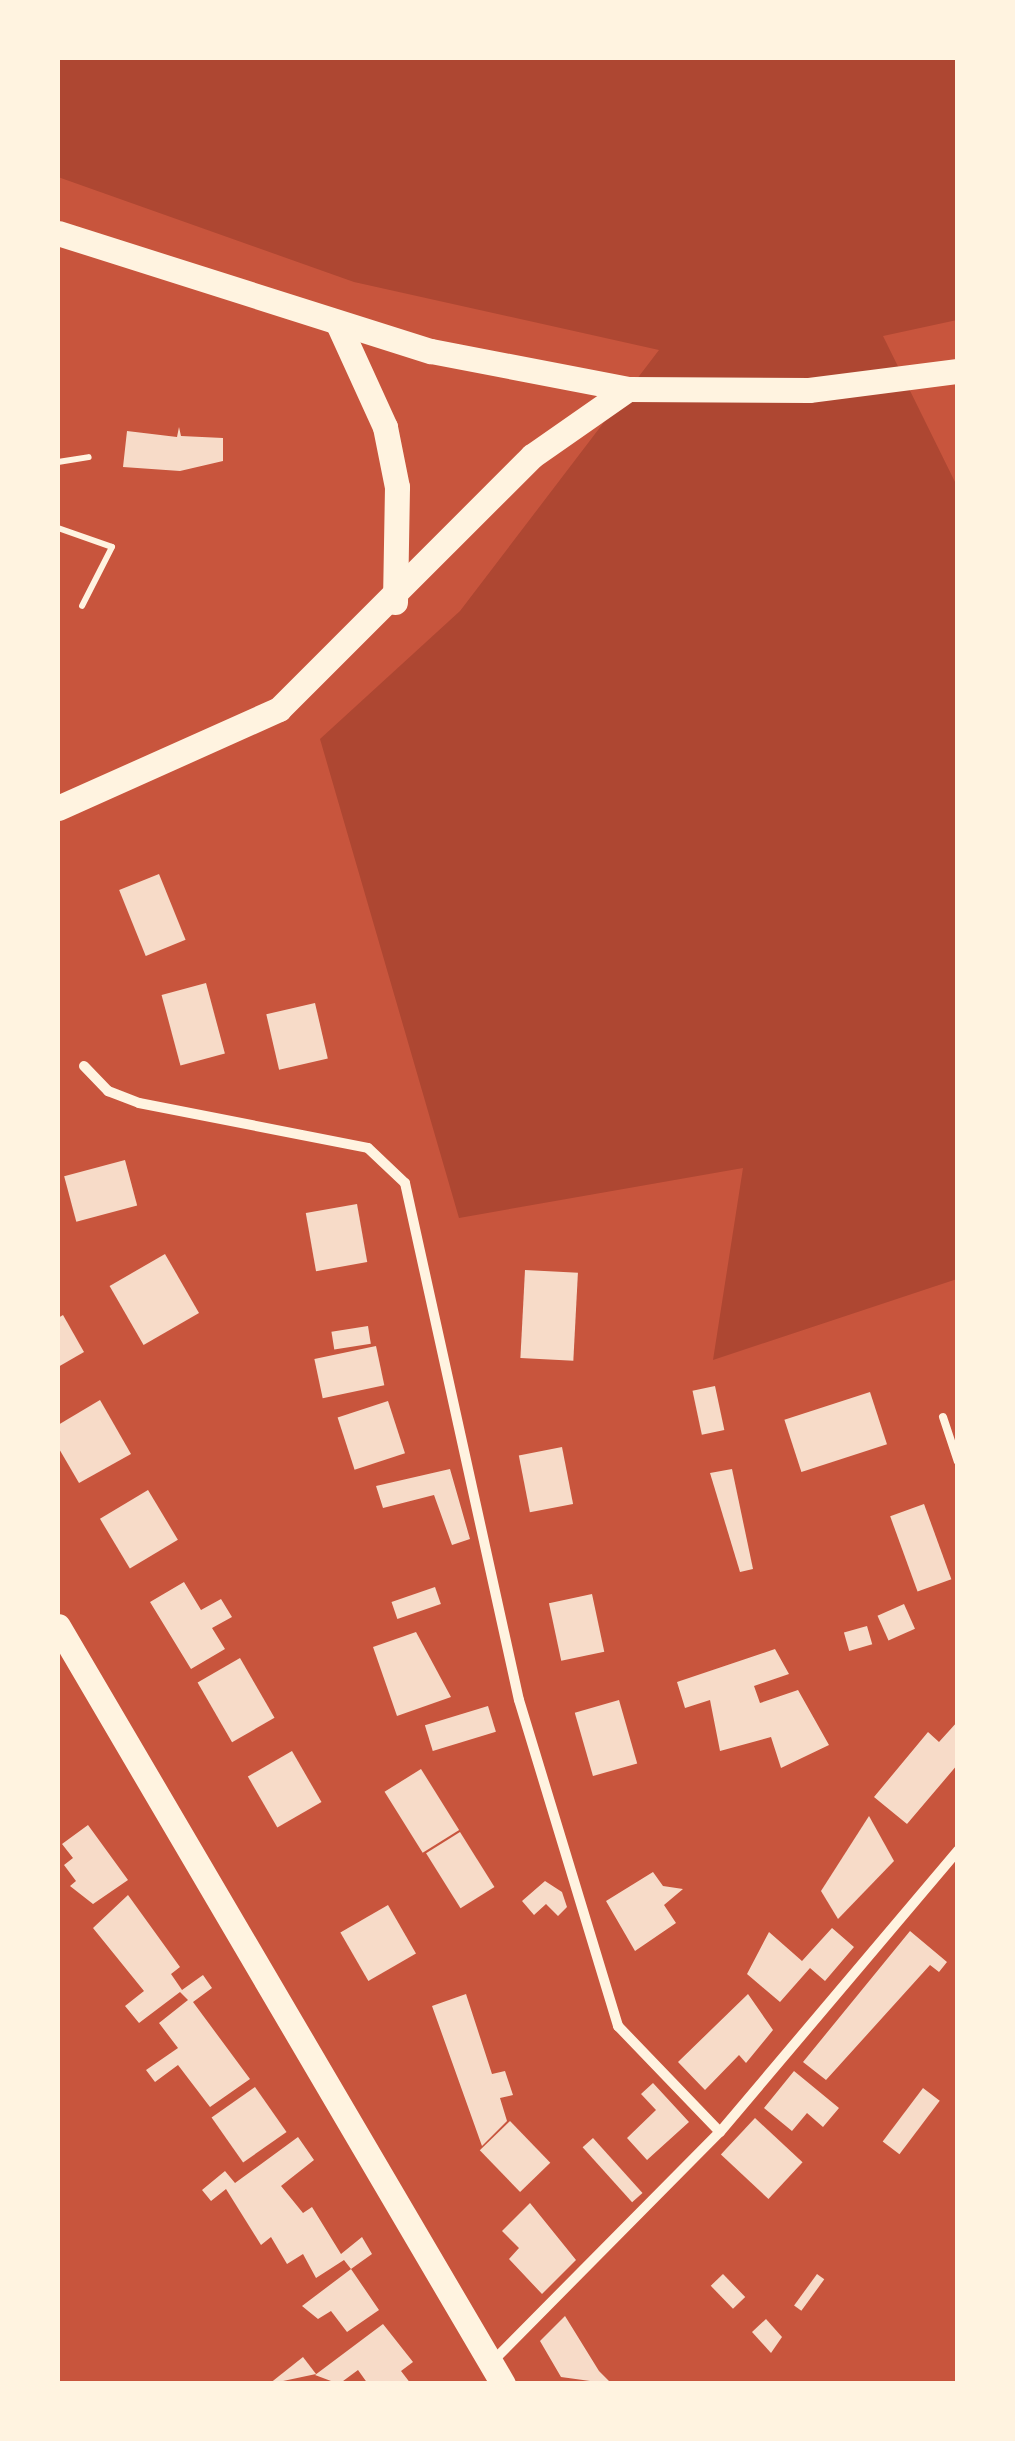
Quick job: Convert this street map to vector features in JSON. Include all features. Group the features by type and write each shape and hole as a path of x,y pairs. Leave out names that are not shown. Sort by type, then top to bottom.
{"main road":[{"path":"58,233 339,326 628,389 809,390 958,371"},
{"path":"339,326 384,426 397,487 394,602"},
{"path":"58,808 279,709 394,602 532,456 628,389"},
{"path":"58,1626 497,2373"}],"street":[{"path":"84,1066 108,1091 139,1103 368,1148 406,1183 518,1700 618,2026 720,2132"},
{"path":"497,2373 720,2132 958,1850"}],"lane":[{"path":"943,1417 958,1462"}],"path":[{"path":"58,462 89,457"},
{"path":"58,528 112,547 82,606"}],"shaded area":[{"path":"58,58 957,58 957,320 883,336 957,486 957,1279 713,1360 743,1168 459,1218 320,739 460,611 659,350 354,282 58,177"}],"building":[{"path":"179,427 181,436 223,438 223,461 180,471 123,467 127,431 177,437"},
{"path":"159,874 186,940 146,956 119,890"},
{"path":"206,983 225,1054 180,1065 162,995"},
{"path":"315,1003 328,1059 279,1070 266,1014"},
{"path":"125,1160 137,1205 76,1222 64,1176"},
{"path":"357,1204 367,1262 316,1271 306,1213"},
{"path":"165,1254 199,1313 144,1345 110,1286"},
{"path":"525,1270 578,1273 573,1361 520,1358"},
{"path":"63,1315 84,1352 58,1367 58,1318"},
{"path":"368,1326 371,1344 334,1350 331,1332"},
{"path":"376,1346 384,1385 323,1398 314,1359"},
{"path":"715,1386 724,1430 702,1435 693,1391"},
{"path":"870,1392 887,1444 801,1472 784,1420"},
{"path":"100,1400 131,1454 79,1483 58,1447 58,1425"},
{"path":"388,1401 405,1453 355,1470 338,1417"},
{"path":"562,1447 573,1504 530,1512 519,1455"},
{"path":"450,1469 470,1539 452,1545 434,1495 383,1508 376,1486"},
{"path":"732,1469 753,1569 740,1572 710,1473"},
{"path":"148,1490 178,1540 130,1569 100,1519"},
{"path":"924,1504 951,1579 918,1591 890,1516"},
{"path":"184,1582 201,1610 221,1599 232,1617 212,1628 225,1649 191,1669 150,1602"},
{"path":"435,1587 441,1604 397,1619 392,1602"},
{"path":"592,1594 604,1652 561,1661 549,1603"},
{"path":"904,1604 915,1629 888,1640 878,1616"},
{"path":"867,1626 872,1644 849,1651 844,1633"},
{"path":"416,1632 451,1697 397,1716 373,1647"},
{"path":"775,1649 789,1674 754,1686 760,1703 798,1690 829,1745 781,1768 771,1737 720,1751 710,1700 685,1708 677,1682"},
{"path":"240,1658 274,1718 232,1742 198,1682"},
{"path":"619,1700 637,1763 593,1776 575,1713"},
{"path":"488,1706 496,1732 433,1751 425,1725"},
{"path":"958,1721 958,1764 907,1824 874,1797 928,1732 939,1742"},
{"path":"292,1751 322,1802 277,1828 248,1776"},
{"path":"421,1769 459,1830 423,1853 385,1792"},
{"path":"869,1816 894,1861 838,1919 821,1891"},
{"path":"88,1825 128,1880 93,1904 70,1886 76,1881 64,1865 73,1858 62,1844"},
{"path":"460,1832 494,1887 461,1908 426,1853"},
{"path":"653,1872 663,1886 683,1889 664,1905 676,1923 635,1951 606,1901"},
{"path":"545,1881 562,1892 567,1907 558,1916 546,1904 534,1915 522,1901"},
{"path":"128,1895 180,1967 171,1974 182,1990 203,1975 212,1988 193,2002 250,2079 210,2107 178,2065 155,2082 146,2070 178,2048 159,2023 188,2000 180,1992 139,2023 125,2006 144,1991 93,1928"},
{"path":"388,1905 416,1953 368,1981 340,1932"},
{"path":"832,1928 854,1947 825,1981 810,1968 780,2002 747,1974 769,1932 802,1961"},
{"path":"910,1931 947,1962 939,1972 930,1965 826,2080 803,2062"},
{"path":"466,1994 492,2074 505,2071 513,2095 500,2098 507,2121 482,2146 432,2006"},
{"path":"748,1994 773,2030 746,2063 739,2055 705,2090 678,2062"},
{"path":"794,2071 839,2108 823,2127 807,2113 792,2131 764,2108"},
{"path":"653,2083 689,2122 647,2160 627,2138 656,2110 641,2094"},
{"path":"255,2087 287,2132 243,2162 212,2117"},
{"path":"923,2088 940,2101 899,2154 883,2142"},
{"path":"755,2118 803,2162 768,2199 721,2155"},
{"path":"510,2121 550,2163 520,2192 480,2150"},
{"path":"298,2137 314,2160 281,2186 303,2213 312,2207 341,2254 362,2237 372,2254 351,2269 344,2260 316,2278 303,2254 287,2264 271,2237 261,2245 226,2189 211,2201 202,2190 225,2171 235,2183"},
{"path":"593,2138 643,2193 632,2202 583,2147"},
{"path":"530,2203 576,2260 542,2294 509,2259 519,2248 502,2231"},
{"path":"351,2269 379,2310 347,2332 331,2311 318,2319 302,2306"},
{"path":"723,2274 745,2297 733,2309 711,2286"},
{"path":"817,2274 824,2279 801,2311 794,2306"},
{"path":"565,2316 599,2371 612,2384 561,2377 540,2341"},
{"path":"766,2319 782,2337 771,2353 752,2332"},
{"path":"383,2324 413,2362 401,2371 411,2384 368,2384 358,2370 339,2384 315,2375"},
{"path":"303,2357 316,2374 269,2384"}]}
